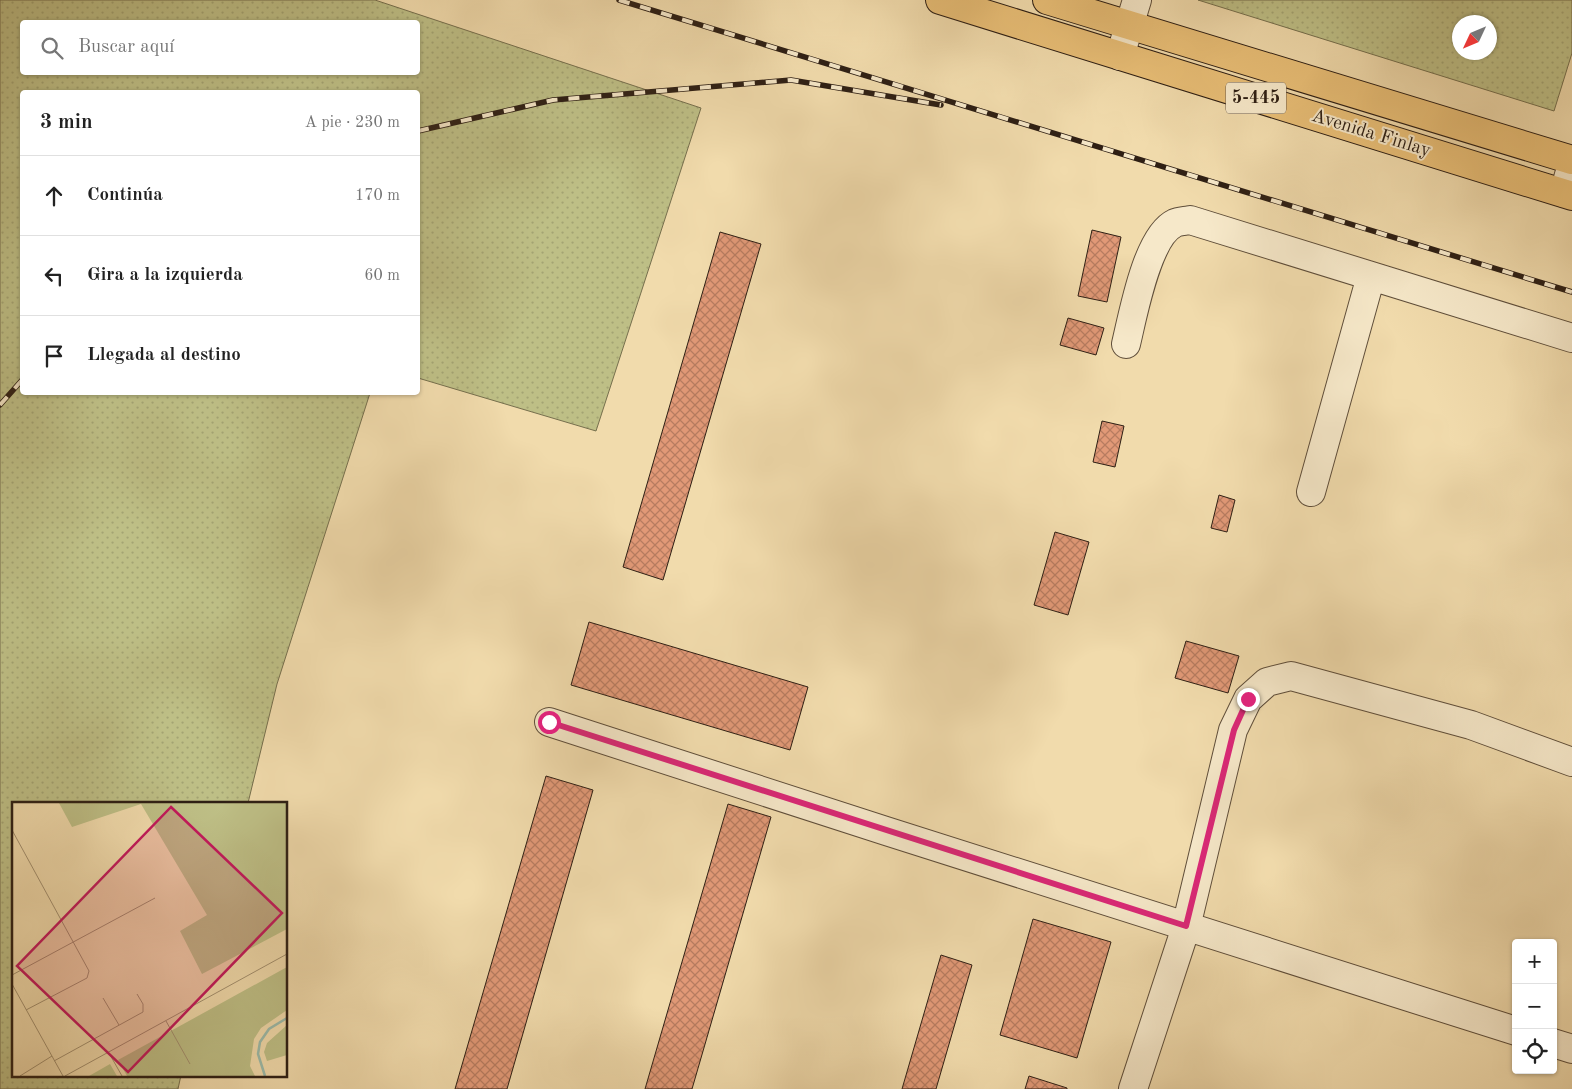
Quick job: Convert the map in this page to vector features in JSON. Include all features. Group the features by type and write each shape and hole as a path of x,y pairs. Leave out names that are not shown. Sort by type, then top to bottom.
{"highway":[{"name":"Avenida Finlay","path":"940,0 1568,195"},
{"name":"Avenida Finlay","path":"1048,0 1133,12 1572,160"}],"street":[{"path":"1120,56 1133,12"},
{"path":"1568,195 1572,164"},
{"path":"1126,344 1147,262 1161,235 1175,222 1190,220 1572,338"},
{"path":"1311,492 1371,276"},
{"path":"1133,1089 1186,926 1234,730 1248,699 1267,682 1291,676 1471,726 1572,762"},
{"path":"549,722 1512,1030"},
{"path":"1557,1044 1572,1049"}],"green space":[{"path":"0,0 375,0 701,108 596,431 420,379 420,90 20,90 20,395 369,395 277,684 248,802 12,802 12,1076 181,1076 178,1089 0,1089"},
{"path":"1198,0 1572,0 1572,53 1554,111"}],"building":[{"path":"1092,230 1121,237 1107,302 1078,296"},
{"path":"720,232 761,244 663,580 623,567"},
{"path":"1068,318 1104,328 1096,355 1060,345"},
{"path":"1102,421 1124,426 1115,467 1093,462"},
{"path":"1219,495 1235,500 1227,532 1211,528"},
{"path":"1055,532 1089,542 1068,615 1034,605"},
{"path":"589,622 808,687 790,750 571,685"},
{"path":"1186,641 1239,656 1228,693 1175,678"},
{"path":"546,776 593,790 507,1089 455,1089"},
{"path":"728,804 771,817 692,1089 645,1089"},
{"path":"1033,919 1111,942 1077,1058 1000,1035"},
{"path":"941,955 972,965 936,1089 902,1089"},
{"path":"1029,1076 1067,1088 1067,1089 1025,1089"}],"railway":[{"path":"619,0 1572,292"},
{"path":"420,131 553,100 791,80 941,105"},
{"path":"0,405 20,382"}],"route":[{"path":"549,722 1186,926 1234,730 1248,699"}]}
